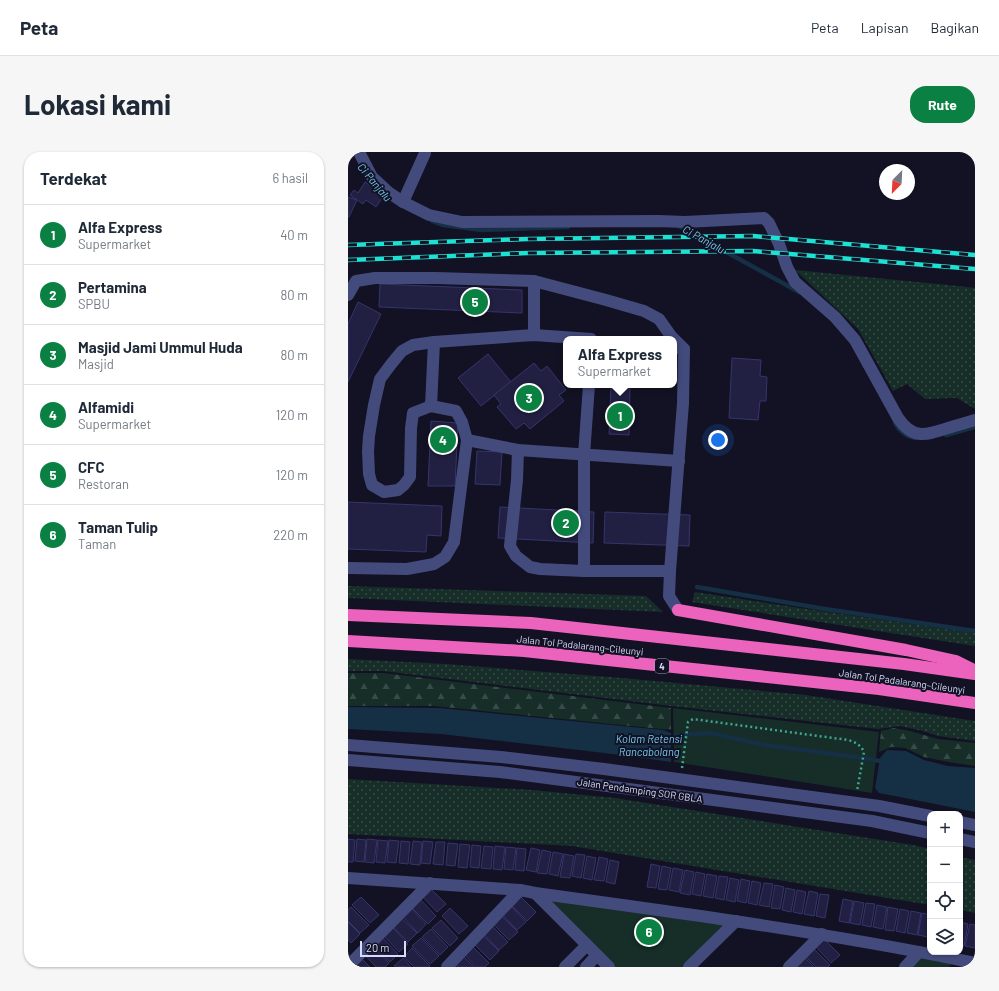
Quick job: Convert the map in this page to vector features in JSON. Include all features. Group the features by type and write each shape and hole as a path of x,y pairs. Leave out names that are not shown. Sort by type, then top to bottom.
{"highway":[{"path":"678,610 906,650 956,661 970,668 975,673"},
{"name":"Jalan Tol Padalarang–Cileunyi","path":"348,615 531,622 975,673"},
{"name":"Jalan Tol Padalarang–Cileunyi","path":"348,641 524,651 821,682 975,703"}],"street":[{"path":"359,152 372,176 388,192 403,202 429,215 462,222 685,222 764,218 769,223 779,244 786,267 795,282 835,317 855,340 898,418 907,429 917,434 926,434 975,420"},
{"path":"403,202 425,153"},
{"path":"348,295 356,281 376,278 534,281 644,311 659,319 672,336"},
{"path":"534,281 534,335"},
{"path":"348,568 407,569 434,564 445,557 454,542 467,440 462,422 456,411 430,406 413,413 411,428 410,477 398,490 384,492 372,485 369,474 369,436 380,380 392,362 402,351 413,345 434,342 534,335 563,337"},
{"path":"430,406 434,342"},
{"path":"678,610 669,596 683,403 679,348"},
{"path":"584,571 584,455 589,388"},
{"path":"467,440 518,450 679,461"},
{"path":"518,450 517,480 510,546 516,556 530,567 540,569 584,571 670,571"},
{"name":"Jalan Pendamping SOR GBLA","path":"348,745 501,757 604,769 879,806 927,815"},
{"name":"Jalan Pendamping SOR GBLA","path":"348,760 500,772 604,785 872,821 927,832"},
{"path":"604,769 604,785"},
{"path":"963,823 975,826"},
{"path":"963,840 975,842"},
{"path":"348,878 520,890 822,934 918,952 952,963 975,963"},
{"path":"348,966 430,884"},
{"path":"447,967 520,890"},
{"path":"535,893 609,967"},
{"path":"691,966 736,921"},
{"path":"789,967 822,934"},
{"path":"565,967 586,945"},
{"path":"905,967 918,952"},
{"path":"586,967 597,955"}],"path":[{"path":"680,779 688,722 693,719 848,740 855,742 864,752 855,803"}],"green space":[{"path":"795,270 975,288 975,409 957,398 925,399 907,384 893,391 858,329"},
{"path":"348,586 646,596 663,612 348,598"},
{"path":"695,592 975,633 975,646 692,602"},
{"path":"348,659 446,664 806,695 975,721 975,741 938,736 900,726 878,729 671,706 383,671 348,671"},
{"path":"348,673 383,673 671,708 671,730 434,706 348,706"},
{"path":"673,708 879,732 872,793 674,762"},
{"path":"894,728 938,739 975,743 975,766 924,757 905,748 891,747 879,752 881,731"},
{"path":"348,779 532,790 615,798 927,848 927,905 572,846 348,834"},
{"path":"963,858 975,860 975,913 963,911"},
{"path":"541,896 730,923 684,967 614,967"},
{"path":"919,952 927,954 927,955 956,959 949,967 905,967"}],"water":[{"name":"Kolam Retensi Rancabolang","path":"348,707 440,708 663,730 671,733 671,762 441,734 348,729"},
{"path":"887,750 906,751 924,760 948,766 975,768 975,812 879,793 875,788 880,758"}],"building":[{"path":"365,182 384,195 376,207 366,200 363,204 350,195 354,190 358,193"},
{"path":"348,197 357,200 349,217 348,217"},
{"path":"380,284 522,290 522,313 379,307"},
{"path":"358,302 381,314 348,382 348,324"},
{"path":"488,354 511,382 481,406 458,378"},
{"path":"732,358 761,360 760,376 767,377 766,401 760,401 758,420 729,418"},
{"path":"534,363 541,371 547,366 566,390 559,395 564,401 530,429 524,423 516,429 497,407 501,404 494,395"},
{"path":"611,388 630,388 629,435 609,434"},
{"path":"431,421 458,423 455,486 428,486"},
{"path":"477,451 502,452 500,485 475,484"},
{"path":"348,502 442,506 441,536 427,535 426,552 348,549"},
{"path":"500,507 594,512 593,543 498,538"},
{"path":"605,512 690,515 689,546 604,543"},
{"path":"348,839 355,840 353,862 348,862"},
{"path":"357,839 366,840 364,862 355,861"},
{"path":"367,839 377,840 374,863 365,862"},
{"path":"378,840 388,841 385,863 376,862"},
{"path":"389,840 399,841 396,863 387,862"},
{"path":"401,841 410,842 408,864 399,863"},
{"path":"413,841 422,842 420,865 410,864"},
{"path":"423,841 433,842 430,864 421,863"},
{"path":"436,842 445,842 443,865 433,864"},
{"path":"448,843 458,844 455,866 446,865"},
{"path":"460,844 470,845 467,868 458,867"},
{"path":"472,845 481,846 479,868 470,867"},
{"path":"484,846 493,847 491,869 481,868"},
{"path":"495,846 505,847 502,870 493,869"},
{"path":"506,847 516,848 513,870 504,869"},
{"path":"517,848 526,849 524,871 515,870"},
{"path":"531,848 540,850 536,872 526,870"},
{"path":"542,850 551,852 547,874 537,873"},
{"path":"553,852 563,854 558,876 549,874"},
{"path":"564,854 574,856 570,878 560,877"},
{"path":"576,854 585,855 581,878 572,876"},
{"path":"587,856 596,858 592,880 583,878"},
{"path":"599,857 608,859 604,881 594,880"},
{"path":"610,860 619,862 615,884 606,882"},
{"path":"651,864 660,866 656,888 647,887"},
{"path":"662,866 671,868 667,890 658,889"},
{"path":"673,868 683,870 679,892 669,890"},
{"path":"685,870 694,872 690,895 680,893"},
{"path":"696,872 705,874 701,896 692,894"},
{"path":"707,874 717,876 713,898 703,896"},
{"path":"719,876 728,877 724,900 715,898"},
{"path":"730,878 739,880 735,902 726,900"},
{"path":"741,879 750,881 746,903 737,901"},
{"path":"752,881 761,883 757,905 748,903"},
{"path":"764,883 773,884 769,907 759,905"},
{"path":"775,885 784,887 780,909 771,908"},
{"path":"428,886 446,904 437,912 420,894"},
{"path":"786,888 795,890 791,912 782,910"},
{"path":"797,890 806,892 802,914 793,912"},
{"path":"809,891 818,893 814,916 804,914"},
{"path":"518,894 536,912 527,921 509,903"},
{"path":"820,894 829,895 825,918 816,916"},
{"path":"361,897 379,915 370,923 352,905"},
{"path":"419,898 436,916 428,924 410,906"},
{"path":"843,899 853,901 849,923 839,921"},
{"path":"854,901 864,903 860,925 850,923"},
{"path":"866,903 875,904 871,927 862,925"},
{"path":"509,904 526,922 517,930 500,912"},
{"path":"877,905 887,907 883,929 873,927"},
{"path":"409,906 426,924 418,933 400,914"},
{"path":"351,907 369,925 360,933 348,921 348,910"},
{"path":"888,907 898,909 894,931 885,930"},
{"path":"450,908 468,926 459,934 442,916"},
{"path":"900,909 909,911 905,933 896,931"},
{"path":"911,911 921,913 917,935 907,933"},
{"path":"922,913 927,914 927,937 918,935"},
{"path":"500,914 518,932 509,940 491,922"},
{"path":"399,916 417,933 408,942 390,924"},
{"path":"441,920 458,938 450,946 432,928"},
{"path":"348,922 360,934 351,943 348,940"},
{"path":"963,923 968,924 963,946"},
{"path":"490,924 508,942 499,950 482,932"},
{"path":"970,924 975,925 975,948 965,946"},
{"path":"391,926 408,944 399,952 382,934"},
{"path":"431,929 448,947 440,955 422,937"},
{"path":"481,933 499,951 490,960 472,942"},
{"path":"381,936 398,954 390,962 372,944"},
{"path":"822,937 840,955 831,963 814,945"},
{"path":"421,938 439,956 430,964 412,946"},
{"path":"372,945 389,963 385,967 376,967 363,953"},
{"path":"471,945 489,963 485,967 476,967 463,953"},
{"path":"812,947 830,965 828,967 816,967 804,955"},
{"path":"412,948 430,966 429,967 414,967 404,957"},
{"path":"461,954 474,967 458,967 453,962"},
{"path":"804,957 814,967 797,967"},
{"path":"361,958 370,967 354,967"},
{"path":"403,958 411,967 394,966"}],"waterway":[{"name":"Ci Panjalu","path":"432,221 443,225 482,230 568,227"},
{"name":"Ci Panjalu","path":"679,226 799,292"},
{"name":"Ci Panjalu","path":"895,423 904,434 919,438"},
{"name":"Ci Panjalu","path":"946,435 975,427"},
{"path":"697,587 825,609 975,631"},
{"path":"667,739 681,735 710,733 765,745 884,762"}],"railway":[{"path":"348,245 528,239 753,236 975,255"},
{"path":"348,260 529,253 753,251 975,269"}],"place":[{"name":"CFC","path":"475,302"},
{"name":"Masjid Jami Ummul Huda","path":"529,398"},
{"name":"Alfa Express","path":"620,416"},
{"name":"Alfamidi","path":"443,440"},
{"name":"Pertamina","path":"566,523"},
{"name":"Taman Tulip","path":"649,932"}]}
